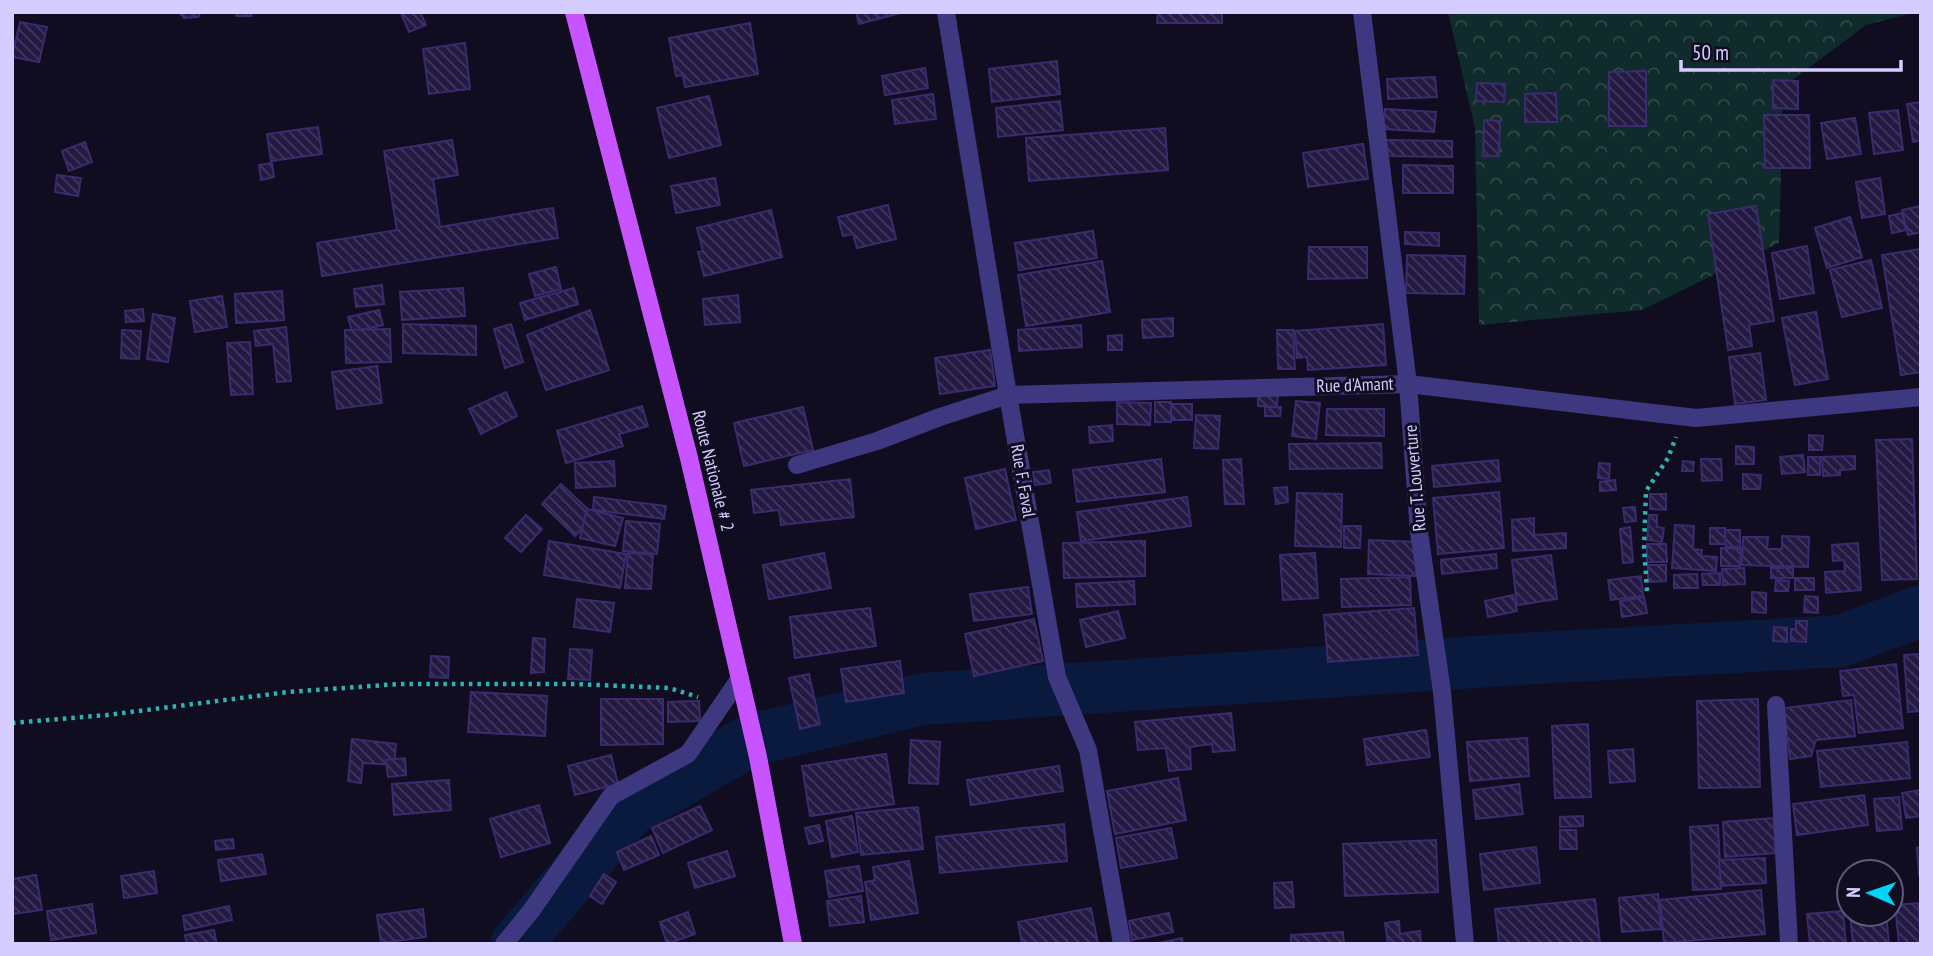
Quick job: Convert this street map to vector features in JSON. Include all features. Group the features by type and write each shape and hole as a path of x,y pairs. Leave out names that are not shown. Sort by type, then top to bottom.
{"main road":[{"name":"Route Nationale # 2","path":"574,12 689,458 758,757 793,944"}],"street":[{"name":"Rue F. Faval","path":"946,12 1057,677 1088,750 1122,944"},
{"name":"Rue T. Louverture","path":"1362,12 1408,384 1419,532 1442,692 1465,944"},
{"name":"Rue d'Amant","path":"797,465 877,441 1008,395 1408,384 1696,418 1921,397"},
{"path":"504,944 531,911 611,796 688,754 740,678"},
{"path":"1776,705 1789,944"}],"path":[{"path":"1647,591 1644,547 1646,491 1668,457 1679,429 1696,418"},
{"path":"12,723 107,715 288,692 399,684 575,684 669,688 723,704"}],"green space":[{"path":"1448,12 1916,12 1866,25 1783,87 1779,243 1642,310 1479,325 1475,128"}],"building":[{"path":"179,12 201,12 198,17 184,18"},
{"path":"235,12 252,12 251,16 237,16"},
{"path":"420,12 426,25 409,32 401,13"},
{"path":"856,12 904,12 859,24"},
{"path":"1158,12 1222,12 1222,23 1157,23"},
{"path":"20,22 47,27 39,62 12,57"},
{"path":"750,23 758,74 685,87 683,75 676,76 669,38"},
{"path":"465,43 470,89 429,94 423,49"},
{"path":"1057,61 1060,94 992,102 989,69"},
{"path":"925,68 928,88 885,95 882,76"},
{"path":"1646,71 1646,126 1609,126 1609,72"},
{"path":"1435,77 1437,97 1388,99 1387,79"},
{"path":"1773,80 1798,81 1798,109 1773,108"},
{"path":"1477,83 1505,84 1504,102 1476,101"},
{"path":"1556,93 1557,122 1525,122 1525,94"},
{"path":"933,94 936,119 895,124 892,100"},
{"path":"709,96 721,145 669,158 657,108"},
{"path":"1060,101 1063,130 998,137 996,108"},
{"path":"1921,102 1921,140 1913,142 1907,104"},
{"path":"1385,109 1436,112 1434,132 1383,129"},
{"path":"1898,110 1903,150 1874,154 1869,113"},
{"path":"1764,115 1809,115 1810,168 1765,168"},
{"path":"1855,118 1861,154 1827,159 1821,123"},
{"path":"1484,120 1500,121 1499,156 1483,156"},
{"path":"318,127 322,154 271,161 267,134"},
{"path":"1165,128 1168,170 1029,181 1026,138"},
{"path":"452,140 458,175 433,179 440,227 553,208 558,238 322,276 317,243 397,230 384,151"},
{"path":"1386,140 1452,141 1452,157 1386,156"},
{"path":"85,142 92,162 69,171 62,151"},
{"path":"1363,144 1368,179 1308,187 1303,153"},
{"path":"272,163 274,177 261,180 259,165"},
{"path":"1403,165 1453,166 1453,193 1403,193"},
{"path":"57,175 81,178 78,196 55,192"},
{"path":"715,178 720,205 676,213 671,186"},
{"path":"1880,178 1885,214 1862,218 1856,182"},
{"path":"888,205 896,239 857,248 853,234 843,236 838,217"},
{"path":"1756,206 1774,321 1749,325 1752,346 1728,350 1708,214"},
{"path":"1921,206 1921,232 1908,235 1902,210"},
{"path":"771,210 782,257 704,276 698,252 703,251 697,228"},
{"path":"1902,213 1906,230 1892,233 1889,216"},
{"path":"1850,217 1862,257 1827,268 1815,228"},
{"path":"1093,231 1097,258 1019,270 1015,243"},
{"path":"1405,232 1439,233 1439,246 1405,244"},
{"path":"1807,246 1814,293 1780,299 1772,253"},
{"path":"1309,247 1367,247 1367,278 1308,279"},
{"path":"1921,249 1921,372 1901,375 1882,255"},
{"path":"1407,255 1465,256 1464,294 1406,293"},
{"path":"1871,260 1882,308 1842,317 1830,270"},
{"path":"1102,261 1110,312 1026,326 1018,275"},
{"path":"556,267 561,289 535,296 529,274"},
{"path":"382,285 384,304 356,307 354,289"},
{"path":"463,288 465,316 402,320 400,292"},
{"path":"574,288 578,304 525,320 520,303"},
{"path":"282,291 284,320 236,323 235,294"},
{"path":"738,295 740,322 705,325 703,299"},
{"path":"222,296 227,327 195,332 190,301"},
{"path":"143,309 144,321 126,322 125,311"},
{"path":"379,310 383,325 352,332 348,317"},
{"path":"590,310 609,370 546,390 527,335"},
{"path":"1816,312 1828,379 1795,385 1782,318"},
{"path":"153,314 175,318 168,362 147,359"},
{"path":"1173,318 1173,336 1143,338 1142,320"},
{"path":"403,324 476,326 476,355 403,353"},
{"path":"511,324 523,362 505,368 494,329"},
{"path":"1383,324 1386,365 1308,370 1307,357 1297,358 1295,331"},
{"path":"1081,325 1082,347 1019,351 1018,330"},
{"path":"286,327 291,381 277,382 273,344 256,346 254,331"},
{"path":"390,329 391,362 346,363 345,330"},
{"path":"122,330 141,331 139,359 121,358"},
{"path":"1277,330 1293,330 1295,369 1278,369"},
{"path":"1122,335 1122,350 1108,350 1108,336"},
{"path":"250,342 253,394 231,395 227,343"},
{"path":"990,350 995,386 940,394 935,358"},
{"path":"1760,353 1766,400 1735,404 1729,357"},
{"path":"377,366 382,403 337,409 332,372"},
{"path":"1258,389 1278,390 1277,407 1258,406"},
{"path":"506,392 517,416 481,434 469,409"},
{"path":"1296,401 1320,403 1316,439 1292,436"},
{"path":"1117,402 1151,403 1150,425 1117,424"},
{"path":"1155,402 1171,402 1171,422 1155,422"},
{"path":"1171,404 1192,404 1192,420 1171,420"},
{"path":"642,406 648,426 619,434 623,446 566,463 557,431"},
{"path":"803,407 813,450 744,466 734,423"},
{"path":"1265,407 1281,407 1280,416 1265,416"},
{"path":"1327,409 1384,409 1384,436 1326,435"},
{"path":"1196,415 1220,416 1218,449 1194,448"},
{"path":"1112,425 1113,441 1090,443 1089,427"},
{"path":"1809,435 1823,436 1822,450 1809,450"},
{"path":"1912,439 1917,579 1882,580 1876,440"},
{"path":"1381,443 1382,468 1290,469 1289,444"},
{"path":"1736,446 1754,447 1754,464 1736,464"},
{"path":"1803,455 1805,472 1782,474 1780,457"},
{"path":"1855,456 1855,469 1840,470 1840,475 1823,476 1822,457"},
{"path":"1808,457 1820,457 1820,475 1808,475"},
{"path":"1161,459 1165,492 1077,502 1073,470"},
{"path":"1241,459 1244,504 1225,504 1223,460"},
{"path":"1701,459 1721,459 1722,480 1702,481"},
{"path":"1498,460 1500,481 1434,487 1432,466"},
{"path":"614,461 615,486 576,488 575,463"},
{"path":"1683,461 1694,462 1693,471 1682,471"},
{"path":"1599,463 1610,464 1609,479 1598,478"},
{"path":"1005,469 1016,520 976,529 965,478"},
{"path":"1049,470 1051,483 1035,485 1033,472"},
{"path":"1743,474 1761,475 1760,489 1743,489"},
{"path":"850,479 854,517 781,525 779,510 754,513 751,490"},
{"path":"1615,480 1616,490 1600,491 1600,482"},
{"path":"561,484 594,515 575,536 542,504"},
{"path":"1287,487 1288,502 1276,504 1274,488"},
{"path":"1499,492 1504,548 1438,554 1433,498"},
{"path":"1297,493 1342,494 1341,547 1295,546"},
{"path":"1650,494 1666,494 1666,510 1650,509"},
{"path":"594,497 666,506 664,519 593,510"},
{"path":"1187,497 1191,526 1081,541 1077,512"},
{"path":"1635,507 1636,521 1625,522 1623,508"},
{"path":"587,509 623,518 615,546 580,538"},
{"path":"526,515 542,529 521,552 505,538"},
{"path":"1649,515 1657,515 1657,527 1664,528 1662,542 1647,540"},
{"path":"1534,518 1534,535 1566,533 1566,548 1513,551 1512,520"},
{"path":"626,521 660,524 657,554 623,551"},
{"path":"1675,525 1694,526 1693,549 1702,550 1701,556 1717,557 1716,571 1672,568"},
{"path":"1344,526 1361,526 1360,548 1344,548"},
{"path":"1630,527 1633,562 1623,563 1620,529"},
{"path":"1710,528 1725,528 1726,544 1710,544"},
{"path":"1725,530 1740,530 1740,547 1726,547"},
{"path":"1782,536 1809,537 1808,567 1742,565 1743,537 1768,537 1767,549 1782,549"},
{"path":"1369,540 1417,542 1416,576 1368,574"},
{"path":"549,541 626,554 620,588 544,575"},
{"path":"1145,541 1145,576 1064,578 1063,543"},
{"path":"1858,543 1861,590 1826,593 1825,572 1845,571 1844,560 1833,561 1832,545"},
{"path":"1647,544 1666,544 1667,562 1647,562"},
{"path":"1721,548 1741,549 1740,566 1721,566"},
{"path":"628,553 653,554 651,589 625,588"},
{"path":"824,553 831,588 769,599 763,565"},
{"path":"1315,553 1318,598 1283,600 1280,555"},
{"path":"1496,554 1497,568 1442,574 1441,560"},
{"path":"1551,555 1557,599 1517,605 1512,560"},
{"path":"1648,565 1666,565 1666,581 1648,582"},
{"path":"1744,568 1745,584 1723,585 1722,569"},
{"path":"1771,568 1793,568 1793,578 1771,578"},
{"path":"1720,573 1720,585 1703,585 1702,574"},
{"path":"1697,574 1698,588 1674,588 1674,575"},
{"path":"1641,576 1643,596 1611,600 1608,580"},
{"path":"1410,577 1411,605 1342,607 1341,579"},
{"path":"1795,578 1814,578 1814,590 1795,590"},
{"path":"1776,580 1789,581 1788,591 1775,591"},
{"path":"1134,581 1135,604 1077,607 1076,584"},
{"path":"1028,587 1032,614 974,621 970,594"},
{"path":"1752,592 1766,593 1766,613 1752,612"},
{"path":"1513,595 1517,611 1488,617 1485,601"},
{"path":"1805,596 1818,597 1818,613 1804,612"},
{"path":"1644,597 1647,613 1622,617 1620,601"},
{"path":"577,599 614,603 610,632 574,627"},
{"path":"870,608 876,646 795,658 790,617"},
{"path":"1414,608 1418,655 1328,662 1324,615"},
{"path":"1118,611 1125,638 1086,647 1080,620"},
{"path":"1034,619 1043,661 974,676 965,634"},
{"path":"1796,621 1807,621 1806,642 1791,641 1791,629 1796,629"},
{"path":"1774,627 1787,628 1787,642 1773,641"},
{"path":"533,638 545,639 544,672 531,673"},
{"path":"570,649 592,650 590,680 568,679"},
{"path":"1921,654 1921,711 1908,712 1904,655"},
{"path":"431,656 449,657 448,678 430,677"},
{"path":"900,661 904,693 846,702 841,669"},
{"path":"1896,664 1903,728 1859,733 1854,695 1843,696 1840,671"},
{"path":"809,674 820,724 800,729 789,678"},
{"path":"471,692 547,696 545,736 468,732"},
{"path":"601,699 663,699 663,744 601,745"},
{"path":"1758,699 1760,787 1699,788 1697,701"},
{"path":"1851,700 1855,736 1816,740 1811,756 1790,759 1784,708"},
{"path":"699,701 700,721 668,722 668,702"},
{"path":"1231,713 1235,750 1213,752 1212,744 1190,747 1191,769 1169,771 1166,748 1138,750 1135,722"},
{"path":"1588,724 1591,797 1555,798 1552,726"},
{"path":"1426,730 1430,757 1367,765 1364,739"},
{"path":"1527,738 1529,776 1470,781 1467,742"},
{"path":"352,739 396,744 394,765 363,763 361,783 348,781"},
{"path":"911,740 940,742 938,784 909,783"},
{"path":"1907,742 1910,778 1821,787 1817,751"},
{"path":"1633,749 1635,781 1610,783 1608,751"},
{"path":"886,754 894,804 810,816 802,766"},
{"path":"611,755 618,784 575,795 568,766"},
{"path":"405,758 406,775 388,777 386,760"},
{"path":"1059,766 1063,791 971,805 967,780"},
{"path":"1178,778 1186,820 1115,834 1107,791"},
{"path":"449,780 451,810 394,815 392,784"},
{"path":"1519,784 1523,814 1476,819 1473,790"},
{"path":"1921,790 1921,816 1906,818 1902,793"},
{"path":"1864,795 1868,825 1797,835 1793,804"},
{"path":"1899,797 1902,829 1877,831 1874,799"},
{"path":"539,805 550,843 501,857 490,819"},
{"path":"700,806 712,830 663,853 652,828"},
{"path":"918,807 923,849 861,855 856,813"},
{"path":"852,816 858,852 832,857 826,821"},
{"path":"1583,816 1583,826 1560,827 1560,817"},
{"path":"1774,818 1776,853 1725,857 1723,822"},
{"path":"1064,824 1067,861 940,873 936,837"},
{"path":"819,825 823,841 809,844 805,828"},
{"path":"1718,825 1721,889 1693,890 1690,827"},
{"path":"1171,828 1177,858 1121,868 1116,838"},
{"path":"1560,830 1576,830 1577,849 1560,849"},
{"path":"651,836 659,855 624,870 617,852"},
{"path":"233,839 234,848 216,850 215,841"},
{"path":"1436,840 1438,892 1345,896 1343,844"},
{"path":"1536,847 1540,883 1484,890 1480,854"},
{"path":"1921,847 1921,875 1919,875 1917,848"},
{"path":"727,851 735,876 695,888 688,863"},
{"path":"262,854 266,874 221,881 218,860"},
{"path":"1765,858 1766,883 1721,886 1719,860"},
{"path":"909,861 918,913 871,920 865,882 875,880 873,867"},
{"path":"859,866 863,891 829,897 825,871"},
{"path":"154,871 157,893 124,898 121,876"},
{"path":"604,874 616,882 602,904 590,896"},
{"path":"36,875 42,910 12,914 12,879"},
{"path":"1292,882 1294,907 1275,908 1274,883"},
{"path":"1761,890 1765,934 1664,943 1660,900"},
{"path":"1658,894 1661,929 1622,932 1619,898"},
{"path":"861,896 864,922 830,926 827,901"},
{"path":"1595,899 1600,944 1499,944 1495,909"},
{"path":"1918,903 1921,944 1899,944 1897,928 1905,928 1905,904"},
{"path":"92,904 96,933 51,940 47,911"},
{"path":"229,906 232,920 185,930 183,916"},
{"path":"1091,908 1098,944 1022,944 1018,922"},
{"path":"423,909 426,937 381,943 377,915"},
{"path":"688,912 695,934 667,944 660,922"},
{"path":"1835,912 1835,928 1845,928 1846,944 1810,944 1807,914"},
{"path":"1169,913 1173,932 1132,940 1129,921"},
{"path":"1399,921 1400,934 1420,931 1421,944 1388,944 1385,923"},
{"path":"1851,928 1887,928 1889,944 1853,944"},
{"path":"214,930 217,944 187,944 185,935"},
{"path":"1343,932 1344,944 1291,944 1291,935"},
{"path":"1182,938 1183,944 1155,944"}],"waterway":[{"path":"516,944 629,811 751,740 923,699 1520,659 1841,641 1921,611"}]}
